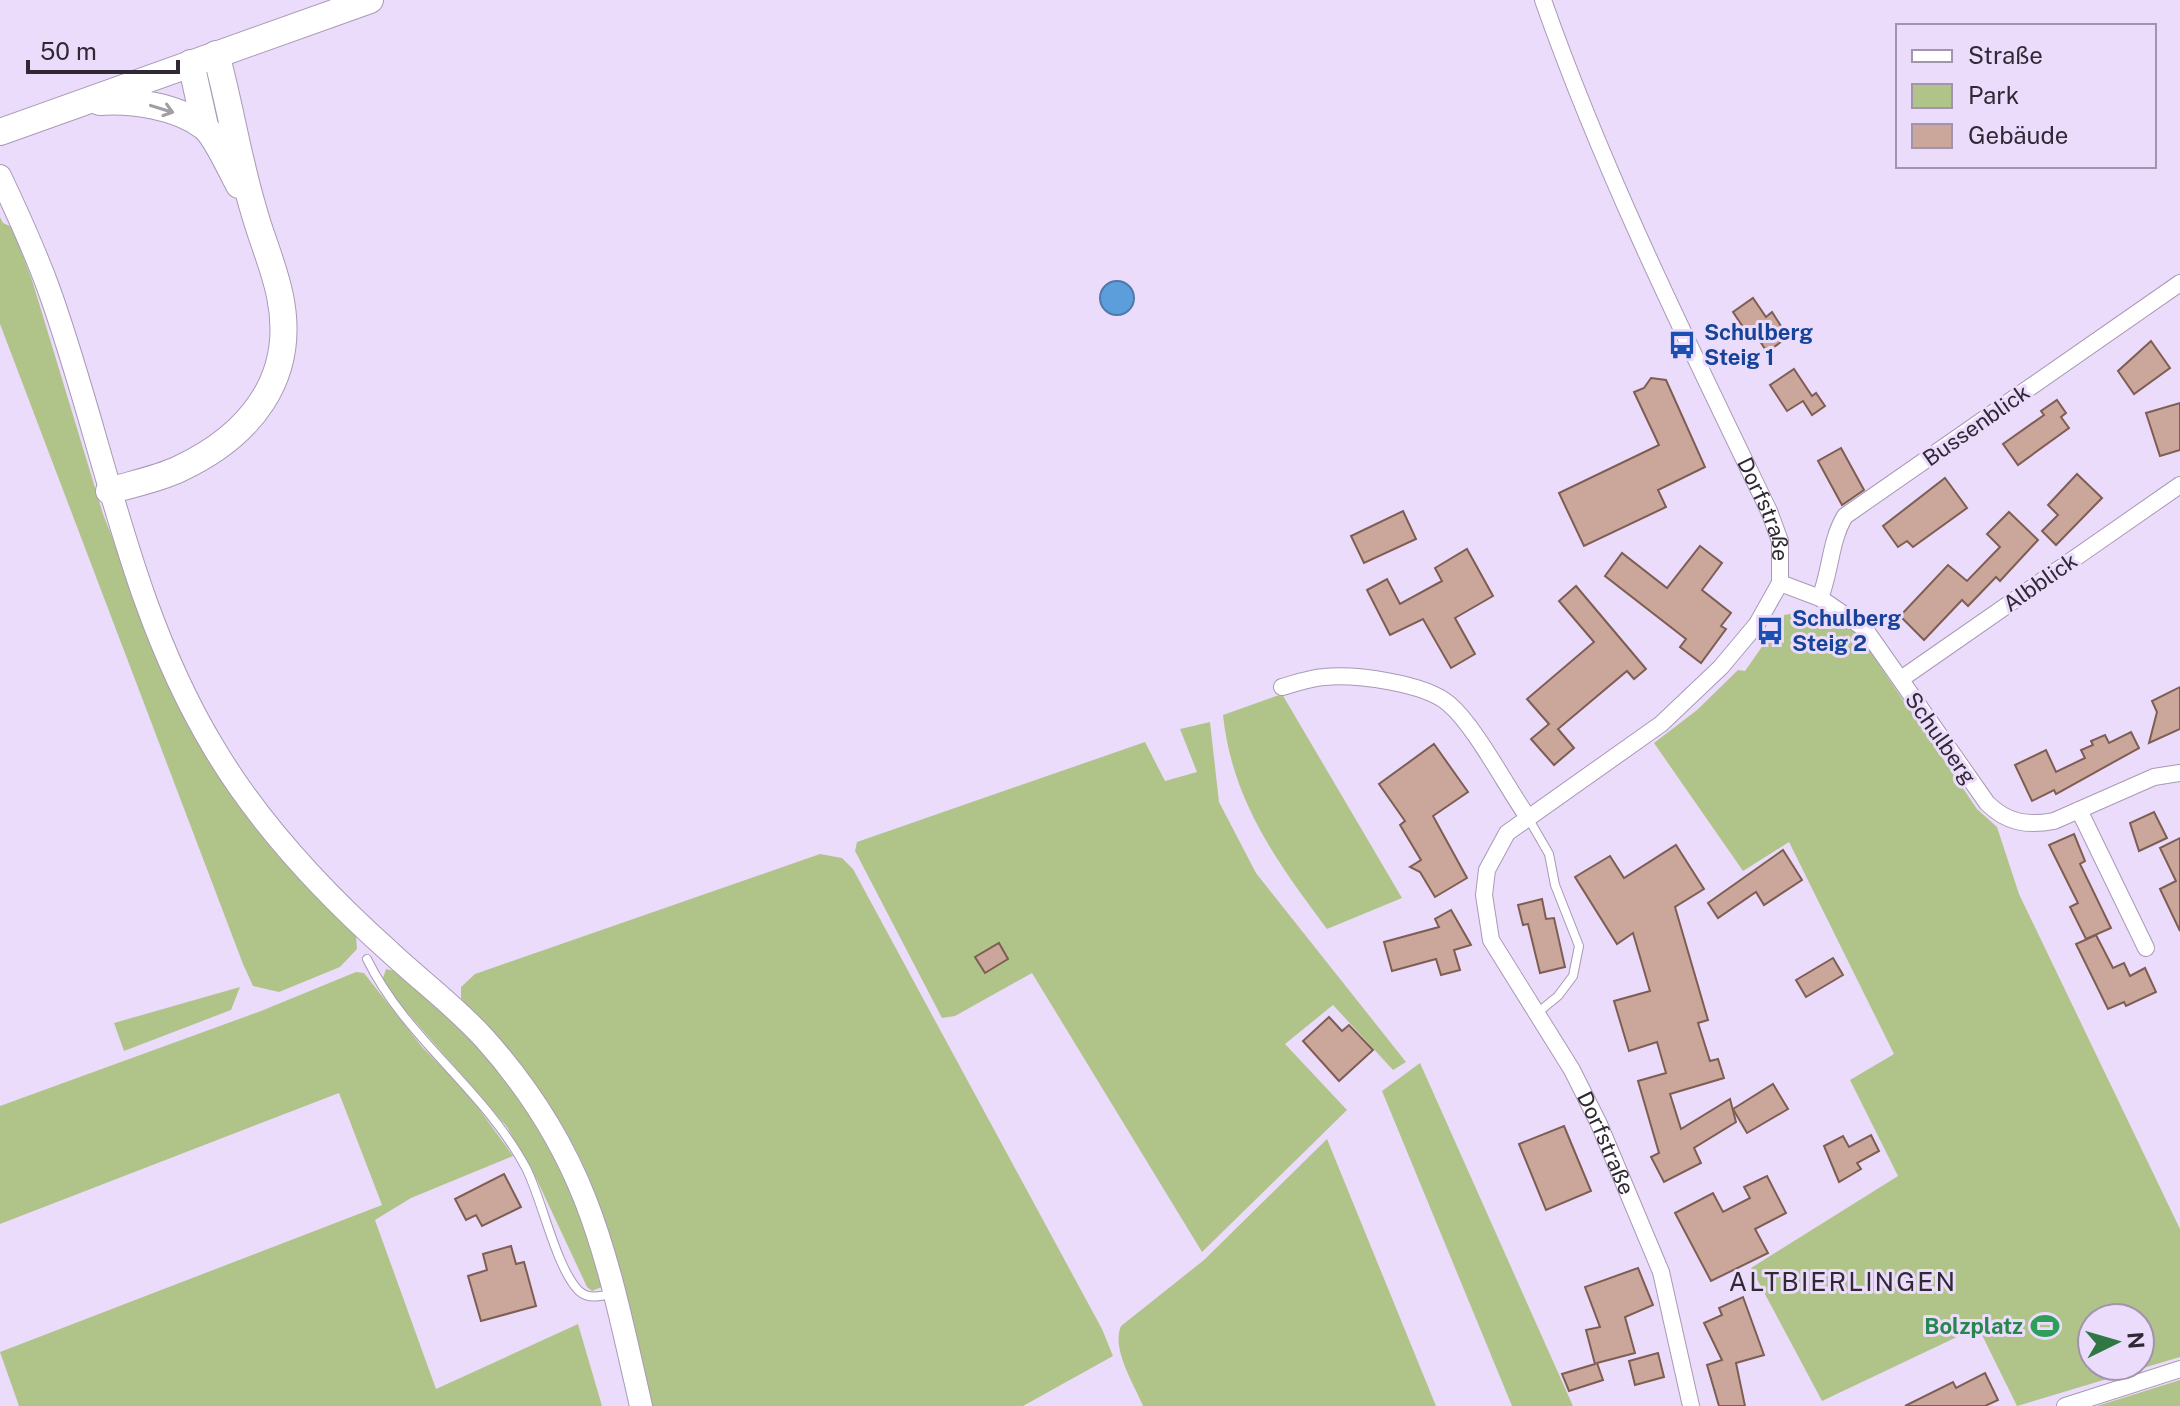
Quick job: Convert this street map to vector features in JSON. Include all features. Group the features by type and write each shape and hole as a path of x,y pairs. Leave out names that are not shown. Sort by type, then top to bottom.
{"main road":[{"path":"0,132 370,0"},
{"path":"109,491 177,471 220,447 242,430 268,392 277,371 284,325 280,296 252,208 216,54"},
{"path":"191,63 205,126 252,208"},
{"path":"85,103 120,101 162,107 205,126"}],"street":[{"name":"Dorfstraße","path":"1543,0 1576,93 1645,252 1769,511 1780,541 1780,583 1754,628 1697,693 1661,724 1507,833 1495,850 1487,870 1484,895 1491,940 1572,1070 1599,1124 1661,1272 1691,1406"},
{"path":"0,176 48,287 146,607 180,687 214,749 270,828 388,951 483,1036 516,1076 576,1171 598,1225 617,1292 641,1406"},
{"name":"Bussenblick","path":"1820,598 1830,572 1833,535 1845,516 2180,283"},
{"name":"Albblick","path":"1901,679 2180,485"},
{"name":"Schulberg","path":"1780,583 1820,598 1865,629 1997,813 2011,822 2038,824 2079,810 2154,777 2180,773"},
{"path":"1282,687 1324,677 1349,677 1433,695 1449,704 1462,720 1527,816"},
{"path":"2079,810 2146,948"},
{"path":"2065,1406 2180,1369"}],"lane":[{"path":"1527,816 1549,854 1555,885 1579,946 1573,976 1558,996 1536,1014"},
{"path":"367,959 383,991 467,1086 520,1158 537,1189 570,1278 580,1293 596,1298 617,1292"}],"green space":[{"path":"0,217 3,223 12,227 32,280 103,514 171,686 356,936 357,949 340,967 279,992 253,986 243,964 0,324"},
{"path":"1795,613 1842,624 1859,635 1977,809 1997,827 2019,894 2180,1229 2180,1357 2156,1364 2156,1302 2076,1302 2076,1382 2097,1382 2017,1406 1978,1327 1822,1401 1751,1268 1898,1176 1850,1080 1894,1054 1789,842 1743,871 1654,743 1697,710 1738,670 1745,671 1784,615"},
{"path":"1282,694 1402,898 1327,929 1274,855 1247,803 1228,746 1223,715"},
{"path":"1210,722 1219,802 1256,873 1406,1062 1393,1070 1333,1005 1285,1044 1347,1110 1202,1252 1032,973 955,1016 942,1018 855,851 857,842 1145,742 1165,781 1197,772 1180,729"},
{"path":"820,854 842,858 853,869 1102,1329 1113,1356 1023,1406 650,1406 616,1257 592,1185 576,1150 546,1101 483,1029 461,998 461,987 475,974"},
{"path":"386,969 402,973 462,1029 523,1102 570,1191 602,1287 592,1291 587,1287 537,1180 507,1127 392,995 383,978"},
{"path":"356,972 364,973 422,1047 466,1091 513,1156 411,1198 375,1220 436,1389 578,1324 602,1406 19,1406 0,1352 382,1205 339,1093 0,1224 0,1106 261,1011"},
{"path":"240,987 231,1010 124,1051 114,1023"},
{"path":"1420,1063 1573,1406 1512,1406 1382,1091"},
{"path":"1327,1139 1436,1406 1143,1406 1121,1356 1121,1326 1204,1260"},
{"path":"2180,1380 2180,1406 2097,1406"}],"water":[{"path":"1117,281 1129,286 1134,298 1129,310 1117,315 1105,310 1100,298 1105,286"}],"building":[{"path":"1753,298 1766,317 1772,312 1788,337 1767,352 1754,332 1749,336 1733,312"},
{"path":"2151,341 2170,368 2134,394 2118,371"},
{"path":"1794,369 1812,396 1816,393 1825,406 1812,415 1803,401 1787,411 1770,385"},
{"path":"1651,378 1666,380 1705,467 1658,490 1666,507 1584,546 1559,493 1659,445 1634,392 1644,388"},
{"path":"2057,400 2066,413 2061,417 2069,428 2018,465 2003,444 2044,415 2041,411"},
{"path":"2180,403 2180,450 2160,456 2146,413"},
{"path":"1841,448 1864,490 1842,505 1818,461"},
{"path":"2077,474 2102,498 2056,545 2042,531 2058,515 2048,505"},
{"path":"1945,478 1967,508 1913,547 1907,541 1898,547 1883,526"},
{"path":"1403,511 1416,539 1364,563 1351,536"},
{"path":"2009,512 2038,540 2000,581 1996,577 1968,606 1962,600 1924,640 1900,616 1948,565 1967,581 2000,547 1987,534"},
{"path":"1700,546 1722,563 1702,590 1731,613 1721,626 1726,629 1701,663 1680,647 1686,639 1605,576 1622,553 1667,588"},
{"path":"1467,549 1493,596 1455,618 1475,654 1451,668 1423,619 1390,635 1367,590 1387,579 1400,604 1442,581 1435,568"},
{"path":"1576,586 1646,669 1634,679 1627,671 1558,729 1574,748 1554,765 1531,739 1549,724 1527,699 1594,642 1559,601"},
{"path":"2180,687 2180,729 2149,743 2157,712 2152,701"},
{"path":"2131,732 2139,748 2056,794 2054,790 2032,801 2015,765 2046,750 2056,772 2085,758 2081,750 2093,745 2091,741 2105,735 2109,743"},
{"path":"1434,744 1468,792 1433,816 1467,878 1435,897 1420,872 1410,867 1421,860 1400,825 1405,821 1379,784"},
{"path":"2154,812 2167,838 2139,851 2130,823"},
{"path":"2074,834 2085,861 2080,864 2111,928 2086,939 2070,907 2078,903 2049,845"},
{"path":"2180,838 2180,931 2160,889 2176,881 2160,848"},
{"path":"1676,845 1704,889 1675,907 1708,1020 1698,1023 1710,1061 1718,1059 1724,1078 1670,1094 1681,1129 1730,1099 1736,1122 1694,1148 1701,1163 1664,1182 1651,1157 1659,1153 1638,1081 1666,1073 1657,1042 1629,1051 1614,1001 1650,991 1633,933 1617,944 1575,877 1610,856 1624,878"},
{"path":"1783,850 1802,880 1764,905 1756,892 1718,918 1708,903"},
{"path":"1542,899 1546,919 1554,918 1565,967 1540,973 1528,924 1523,925 1518,905"},
{"path":"1451,910 1471,945 1454,950 1460,970 1441,975 1436,959 1392,971 1384,942 1439,927 1435,919"},
{"path":"2096,935 2113,968 2124,963 2130,976 2145,968 2156,992 2126,1006 2124,1002 2108,1009 2076,944"},
{"path":"999,943 1008,959 985,973 975,957"},
{"path":"1833,958 1843,975 1806,997 1796,980"},
{"path":"1329,1017 1342,1031 1349,1025 1373,1050 1339,1081 1303,1041"},
{"path":"1773,1084 1788,1109 1747,1133 1733,1109"},
{"path":"1564,1126 1591,1191 1546,1210 1519,1144"},
{"path":"1871,1135 1879,1151 1857,1163 1861,1169 1839,1182 1824,1146 1843,1136 1849,1147"},
{"path":"504,1174 521,1207 482,1226 476,1215 466,1220 455,1199"},
{"path":"1767,1176 1786,1213 1755,1229 1768,1253 1711,1281 1675,1213 1713,1193 1723,1212 1750,1198 1744,1187"},
{"path":"511,1246 516,1264 524,1262 536,1306 481,1321 468,1276 487,1270 483,1254"},
{"path":"1638,1268 1653,1305 1625,1317 1635,1353 1597,1363 1603,1380 1569,1391 1562,1374 1595,1364 1586,1330 1600,1327 1585,1287"},
{"path":"1743,1297 1764,1355 1736,1363 1745,1406 1719,1406 1707,1365 1722,1360 1704,1323 1722,1315 1719,1308"},
{"path":"1658,1353 1664,1377 1635,1385 1629,1361"},
{"path":"1985,1373 1998,1400 1985,1406 1905,1406 1953,1382 1956,1388"}],"place":[{"name":"Schulberg Steig 1","path":"1682,345"},
{"name":"Schulberg Steig 2","path":"1770,631"},
{"name":"Bolzplatz","path":"2045,1326"}],"district":[{"name":"ALTBIERLINGEN","path":"1843,1282"}]}
